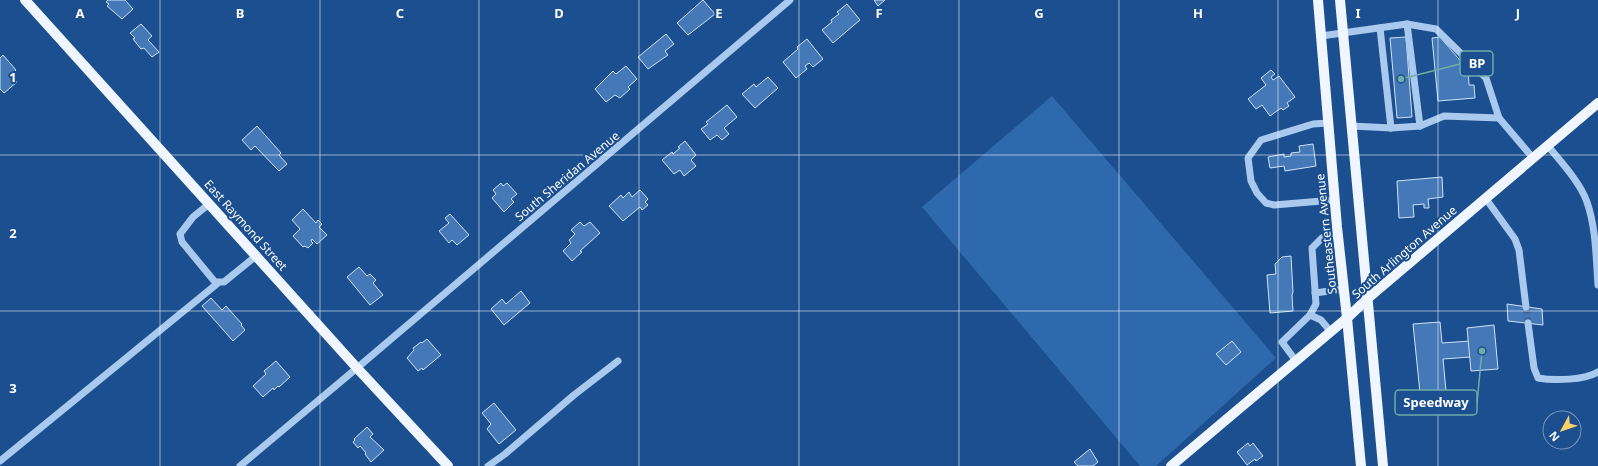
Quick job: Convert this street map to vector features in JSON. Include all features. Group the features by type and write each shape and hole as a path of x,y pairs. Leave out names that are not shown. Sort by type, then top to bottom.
{"main road":[{"name":"East Raymond Street","path":"25,0 357,368 448,466"},
{"name":"Southeastern Avenue","path":"1318,0 1337,234 1344,289 1361,466"},
{"path":"1340,0 1382,466"},
{"name":"South Arlington Avenue","path":"1171,466 1331,332 1367,299 1598,103"}],"street":[{"name":"South Sheridan Avenue","path":"240,466 790,0"},
{"path":"1321,36 1408,24 1436,29 1486,78 1499,118 1533,158"},
{"path":"1408,24 1420,126"},
{"path":"1380,28 1391,128"},
{"path":"1352,126 1391,128 1420,126 1444,116 1499,118"},
{"path":"1328,123 1313,124 1261,140 1248,158 1248,162 1252,181 1261,199 1266,203 1274,206 1334,200"},
{"path":"1548,146 1574,178 1587,200 1595,240 1598,285"},
{"path":"1486,199 1515,239 1519,250 1526,307"},
{"path":"210,204 193,217 180,234 182,242 214,282 218,283"},
{"path":"1296,361 1282,342 1310,315 1316,304 1312,248 1322,238 1337,234"},
{"path":"0,462 218,283 224,282 256,256"},
{"path":"1315,293 1344,289"},
{"path":"1310,315 1321,320 1331,332"},
{"path":"1528,323 1534,368 1538,378 1550,380 1592,376 1598,372"},
{"path":"488,466 505,454 558,408 618,361"}],"shaded area":[{"path":"1052,96 1276,358 1156,466 1140,466 922,207"}],"building":[{"path":"108,0 125,0 133,9 122,19 107,6 109,4 106,2"},
{"path":"703,0 715,14 688,35 677,23"},
{"path":"874,0 885,0 878,6"},
{"path":"847,4 860,20 833,43 822,30 839,14 837,12"},
{"path":"141,24 152,36 148,40 159,52 152,57 144,48 141,49 133,39 135,38 130,33"},
{"path":"666,34 674,44 665,51 668,55 648,69 638,57"},
{"path":"1406,37 1412,117 1397,118 1390,38"},
{"path":"1440,37 1465,67 1468,67 1469,85 1474,85 1475,98 1438,101 1432,38"},
{"path":"807,39 823,59 813,67 809,63 805,66 807,69 796,78 783,62"},
{"path":"3,55 16,70 11,75 17,82 4,93 0,89 0,58"},
{"path":"626,66 637,79 628,87 630,89 620,98 615,95 606,102 595,89 613,71 616,74"},
{"path":"1271,70 1275,74 1271,77 1273,80 1279,76 1295,97 1287,103 1289,106 1283,110 1281,108 1270,116 1262,105 1256,109 1248,99 1266,85 1261,78"},
{"path":"768,77 778,88 755,108 742,94 754,84 756,87"},
{"path":"727,105 737,117 724,128 729,134 722,140 717,135 710,140 701,129 708,124 706,122"},
{"path":"257,126 281,153 279,155 287,164 279,171 255,146 251,150 242,140"},
{"path":"685,141 696,155 691,160 696,166 684,176 680,170 674,174 662,160 672,152 673,154"},
{"path":"1313,144 1316,166 1285,171 1284,166 1270,168 1268,157 1284,154 1284,157 1291,156 1291,153 1300,152 1299,146"},
{"path":"1442,177 1443,197 1428,199 1429,208 1424,208 1424,204 1413,205 1414,217 1399,218 1397,181"},
{"path":"501,183 503,186 507,183 517,194 511,199 514,202 504,212 492,198 496,194 493,190"},
{"path":"640,190 648,199 645,202 648,205 642,210 640,207 623,221 609,206 621,195 623,198 629,192 632,197"},
{"path":"303,209 316,223 318,220 322,224 319,227 327,235 317,244 312,239 311,241 313,243 308,248 305,246 303,247 293,236 300,229 292,220"},
{"path":"450,214 469,235 457,245 452,240 449,243 439,231 449,223 445,218"},
{"path":"580,222 584,226 590,222 600,233 580,251 582,252 572,261 563,251 571,243 569,240 575,234 571,230"},
{"path":"1291,256 1293,311 1270,313 1267,275 1276,274 1275,264 1282,257"},
{"path":"359,267 367,276 370,274 376,280 373,283 383,295 370,305 347,277"},
{"path":"521,291 530,303 504,325 491,309 502,299 506,304"},
{"path":"211,298 222,310 226,306 242,324 241,325 245,330 233,341 202,306"},
{"path":"1507,304 1542,309 1543,325 1508,321"},
{"path":"1440,322 1442,343 1470,341 1471,357 1443,359 1446,391 1420,393 1413,324"},
{"path":"1494,325 1498,369 1471,371 1467,328"},
{"path":"427,339 441,355 423,370 422,368 418,371 407,358 414,350 413,348"},
{"path":"1232,341 1241,352 1226,365 1216,354"},
{"path":"276,361 290,377 279,387 278,386 274,390 273,388 263,397 253,386 266,374 264,371"},
{"path":"494,403 516,430 499,444 487,429 491,424 482,413"},
{"path":"367,427 373,434 370,437 384,450 371,462 360,446 358,448 353,442 355,440 354,439"},
{"path":"1248,443 1250,446 1253,443 1263,456 1256,461 1255,459 1247,465 1237,452"},
{"path":"1090,449 1098,462 1093,466 1078,466 1074,462"}],"tunnel":[{"path":"1526,307 1528,323"}],"place":[{"name":"BP","path":"1401,79"},
{"name":"Speedway","path":"1482,351"}]}
